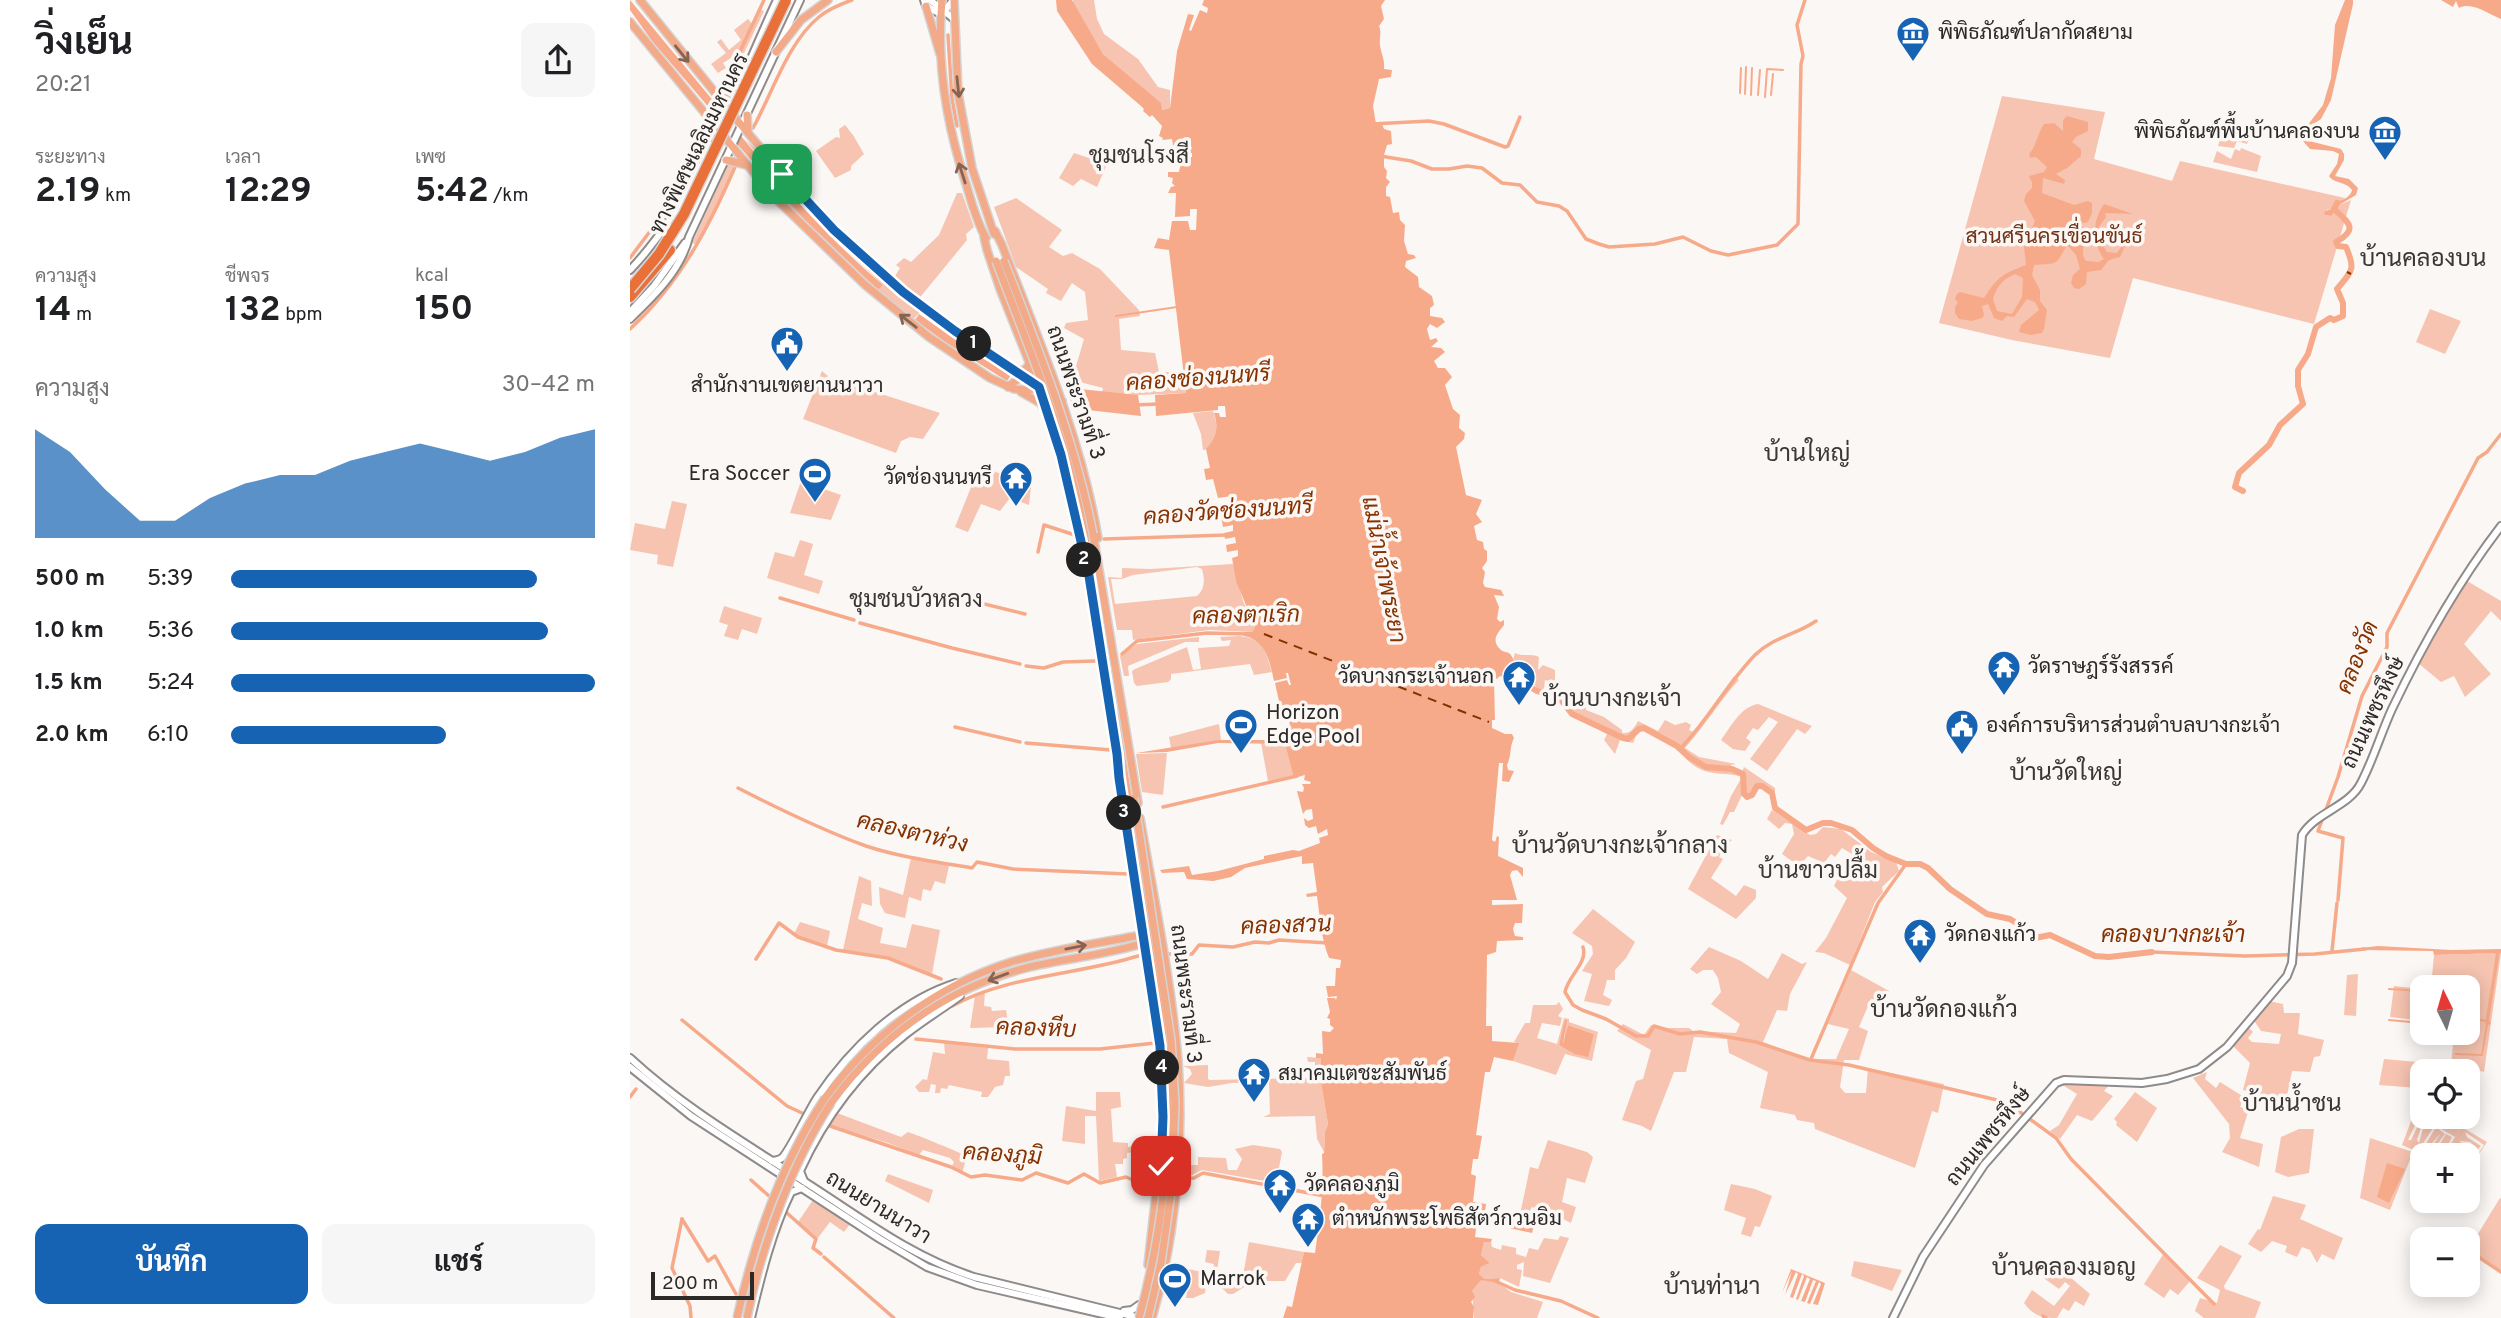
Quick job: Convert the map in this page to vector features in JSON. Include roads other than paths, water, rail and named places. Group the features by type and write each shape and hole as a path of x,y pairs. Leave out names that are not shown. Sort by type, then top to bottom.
{"highway":[{"name":"ทางพิเศษเฉลิมมหานคร","path":"632,286 666,244 684,214 786,0"},
{"name":"ทางพิเศษเฉลิมมหานคร","path":"633,301 694,209 792,0"}],"main road":[{"path":"640,0 748,134 817,212 879,271 929,312 1062,401"},
{"path":"630,270 652,247 675,215 713,140 777,0"},
{"path":"630,312 633,301 666,270 689,237 800,0"},
{"path":"776,52 801,20 828,0"},
{"path":"926,2 936,13 953,0"},
{"name":"ถนนพระรามที่ 3","path":"953,0 958,93 972,168 1062,401 1092,506 1130,758 1148,913 1141,924 1143,939 1148,966 1163,1008 1178,1065 1180,1131 1176,1181 1157,1263 1150,1318"},
{"path":"926,2 940,54"},
{"path":"943,8 954,19"},
{"name":"ถนนพระรามที่ 3","path":"943,8 940,54 956,154 987,250 1048,411 1073,502 1089,576 1119,778 1148,913 1161,937 1163,1117 1157,1263 1139,1305 1138,1317"},
{"path":"630,22 749,167 799,222 879,298 946,349 1040,403 1048,411"},
{"path":"715,93 723,95 736,90"},
{"path":"747,115 748,134"},
{"path":"709,117 713,140"},
{"path":"726,160 737,161 749,167"},
{"path":"699,167 705,162 714,162 720,168 719,177"},
{"name":"ถนนพระรามที่ 3","path":"995,232 1000,261 1060,433 1101,572"},
{"path":"630,319 669,276 684,254 689,237"},
{"name":"ถนนพระรามที่ 3","path":"984,237 1000,261"},
{"path":"1018,372 1026,369 1029,363 1039,365 1045,357"},
{"path":"1011,388 1018,379 1018,372"},
{"path":"1011,388 1025,390 1047,385 1052,375"},
{"path":"1054,431 1060,425 1069,426"},
{"name":"ถนนเพชรหึงษ์","path":"1893,1318 1923,1257 1983,1165 2056,1083 2064,1080 2142,1083 2199,1069 2227,1047 2287,976 2292,963 2302,835 2316,819 2351,796 2361,784 2383,729 2417,660 2456,593 2501,526"},
{"name":"ถนนพระรามที่ 3","path":"1089,535 1089,576"},
{"name":"ถนนพระรามที่ 3","path":"1130,758 1130,798 1163,1036 1168,1100 1163,1188 1152,1267 1138,1317"},
{"name":"ถนนพระรามที่ 3","path":"1118,759 1130,798 1171,1040 1175,1103 1170,1197 1150,1318"},
{"path":"1127,937 1141,924"},
{"path":"772,1161 784,1156 805,1115 850,1055 884,1024 934,992 1026,958 1127,937 1161,937"},
{"path":"737,1318 754,1255 790,1159 808,1124 891,1036 927,1010 969,988 1028,968 1125,948 1143,939"},
{"path":"1125,948 1142,953 1148,966"},
{"path":"749,1318 756,1279 788,1186 828,1100 854,1062 885,1032 922,1005 968,979"},
{"path":"749,1318 784,1208 791,1192 803,1184 800,1171 824,1123 860,1077 885,1052 969,988"},
{"name":"ถนนยานนาวา","path":"630,1058 695,1111 928,1267 963,1282 1138,1317"},
{"name":"ถนนยานนาวา","path":"630,1067 669,1100 774,1169 930,1261 957,1272 1119,1315"},
{"path":"663,1087 673,1099 669,1100"},
{"path":"790,1144 790,1150 795,1156 807,1156"},
{"path":"737,1318 749,1265 772,1203 776,1183 774,1169"},
{"path":"772,1203 779,1200 784,1208"},
{"path":"1012,1286 1013,1289 1035,1294 1037,1297 1034,1298"},
{"path":"1119,1315 1139,1305"}],"water":[{"path":"630,0 720,109 717,117 652,41 630,10"},
{"name":"แม่น้ำเจ้าพระยา","path":"1056,0 1072,0 1103,54 1161,103 1162,110 1170,108 1177,51 1188,14 1194,15 1189,30 1191,31 1200,10 1207,13 1208,8 1202,5 1204,0 1385,0 1381,6 1384,19 1379,26 1380,45 1384,69 1392,70 1391,77 1379,79 1373,106 1376,124 1382,124 1384,129 1391,131 1392,144 1387,145 1384,155 1386,178 1390,182 1386,187 1386,196 1390,197 1393,213 1399,212 1400,220 1405,225 1404,241 1408,254 1416,258 1406,261 1405,267 1418,277 1419,287 1432,296 1434,305 1430,308 1430,316 1442,318 1445,322 1437,328 1430,324 1427,329 1430,340 1436,338 1438,341 1431,347 1441,348 1445,352 1434,361 1438,368 1445,368 1452,377 1445,385 1453,409 1460,415 1459,428 1465,433 1464,439 1456,447 1466,495 1482,500 1476,514 1482,522 1474,526 1477,540 1483,542 1487,551 1487,561 1482,568 1485,572 1483,583 1485,587 1501,590 1504,596 1494,595 1499,607 1497,619 1500,622 1504,620 1496,643 1501,650 1511,655 1519,677 1516,682 1500,676 1494,681 1495,720 1492,720 1492,728 1512,734 1514,738 1507,765 1508,770 1514,771 1509,782 1502,781 1503,763 1499,763 1492,840 1495,842 1497,836 1499,837 1498,856 1523,868 1523,877 1517,870 1510,875 1517,900 1492,900 1492,905 1523,904 1522,923 1515,923 1513,929 1515,936 1523,937 1523,940 1497,941 1496,952 1487,955 1486,1026 1492,1026 1492,1041 1519,1043 1513,1061 1494,1057 1490,1072 1485,1072 1476,1135 1482,1136 1478,1159 1473,1159 1471,1174 1476,1176 1473,1202 1486,1204 1485,1212 1534,1226 1532,1233 1477,1221 1475,1237 1492,1239 1491,1242 1484,1242 1481,1255 1490,1263 1481,1267 1479,1274 1485,1279 1500,1278 1499,1283 1481,1280 1472,1291 1475,1297 1471,1302 1474,1307 1473,1318 1283,1318 1287,1306 1292,1307 1304,1252 1315,1253 1322,1191 1322,1154 1328,1124 1321,1083 1321,1058 1316,1058 1316,1053 1323,1054 1322,1031 1330,1032 1334,1028 1327,1018 1330,1012 1327,998 1336,1000 1337,996 1328,997 1326,986 1335,986 1336,968 1340,968 1341,960 1329,958 1322,935 1317,896 1307,897 1306,894 1317,892 1313,863 1302,864 1302,856 1245,868 1231,877 1213,881 1187,879 1184,872 1162,873 1160,870 1189,866 1192,875 1218,871 1264,859 1264,856 1299,851 1320,843 1319,838 1328,835 1327,829 1318,834 1316,826 1309,828 1305,825 1304,818 1308,821 1313,819 1312,809 1303,814 1297,791 1303,792 1302,784 1311,782 1304,780 1305,775 1294,778 1285,744 1218,743 1167,752 1136,753 1218,740 1286,740 1290,737 1289,709 1287,706 1280,706 1275,683 1287,680 1291,685 1288,673 1287,678 1274,681 1269,659 1262,647 1244,636 1244,632 1252,632 1255,627 1236,581 1232,558 1238,556 1238,550 1227,552 1226,545 1236,543 1235,537 1225,539 1224,533 1233,531 1233,525 1223,527 1219,505 1229,504 1234,512 1232,496 1218,498 1213,479 1206,480 1204,469 1210,468 1206,449 1216,428 1214,413 1226,417 1225,406 1218,406 1218,410 1156,416 1155,395 1186,393 1169,250 1154,248 1158,238 1169,240 1172,221 1188,221 1190,230 1196,230 1197,209 1190,209 1190,216 1175,217 1176,193 1168,193 1171,187 1175,186 1172,183 1173,178 1168,177 1168,172 1179,172 1182,157 1192,157 1192,153 1182,154 1182,150 1177,151 1172,139 1162,140 1159,136 1162,126 1152,115 1150,117 1092,64 1057,11"},
{"path":"2345,0 2353,0 2353,4 2331,100 2321,119 2307,136 2309,141 2341,149 2344,160 2335,176 2349,179 2358,188 2356,195 2339,205 2331,216 2325,215 2324,212 2333,208 2337,201 2346,198 2352,190 2329,176 2337,164 2339,154 2310,149 2302,140 2307,126 2323,105 2331,78 2335,25"},
{"path":"2441,0 2501,0 2501,19 2475,7 2459,8 2456,1 2453,7"},
{"path":"2067,116 2088,122 2088,131 2072,142 2081,149 2081,156 2056,174 2065,180 2064,184 2043,178 2042,193 2074,205 2088,201 2092,203 2088,222 2079,224 2088,231 2083,250 2086,261 2099,262 2104,259 2097,246 2095,232 2097,218 2104,204 2133,214 2105,213 2106,217 2098,228 2100,235 2105,237 2103,245 2107,252 2117,253 2131,232 2134,231 2135,235 2128,240 2120,257 2109,260 2101,270 2087,272 2086,284 2079,289 2074,288 2071,283 2073,275 2080,269 2076,255 2067,245 2056,262 2034,265 2032,275 2040,290 2040,301 2047,310 2042,333 2031,335 2019,332 2021,325 2039,310 2035,302 2027,299 2014,317 2007,316 2002,321 1994,318 1988,304 1982,306 1982,318 1972,321 1959,319 1955,313 1957,294 1960,292 1984,298 2002,277 2026,265 2024,247 2035,221 2024,201 2032,188 2029,176 2044,172 2047,167 2036,157 2030,158 2029,154 2044,124 2054,123 2063,131 2063,120","holes":["2015,274 2023,278 2022,297 2012,314 1997,311 1993,299 1996,290"]},
{"path":"741,136 809,214 883,285 878,290 802,217 737,144"},
{"path":"919,314 977,355 1011,375 1007,381 915,320"},
{"path":"1070,388 1138,395 1141,416 1079,409 1072,403 1067,392"},
{"path":"2378,946 2452,950 2501,949 2501,953 2434,955 2433,951 2360,950"},
{"path":"1565,1020 1563,1044 1568,1025 1594,1034 1588,1057 1575,1054 1559,1045"},
{"path":"2387,1163 2405,1169 2389,1203 2377,1197"},
{"path":"1791,1269 1825,1283 1818,1305 1813,1304 1821,1284 1819,1282 1810,1304 1807,1303 1816,1281 1813,1280 1805,1302 1801,1301 1810,1279 1807,1277 1798,1300 1796,1299 1804,1276 1802,1274 1793,1298 1790,1297 1798,1274 1796,1272 1785,1295 1792,1271 1782,1293"}],"waterway":[{"path":"723,88 764,0"},
{"path":"753,128 798,40 823,14 852,0"},
{"path":"1380,156 1411,161 1432,169 1467,166 1482,168 1502,183 1520,185 1537,202 1559,206 1567,211 1586,239 1609,247 1655,244 1683,237 1711,251 1728,255 1777,245 1798,224 1803,56 1797,25 1805,0"},
{"path":"948,35 952,99 957,126"},
{"path":"1745,94 1746,67"},
{"path":"1740,93 1741,68"},
{"path":"1751,95 1752,68"},
{"path":"1765,97 1767,69 1783,70"},
{"path":"1758,95 1760,70"},
{"path":"1771,95 1773,74"},
{"path":"1372,124 1429,121 1505,147 1508,146 1520,117"},
{"path":"630,258 666,210 705,127"},
{"path":"630,329 664,293 692,253 735,167"},
{"path":"2243,491 2235,487 2239,473 2269,445 2280,425 2303,404 2298,386 2298,370 2308,354 2316,327 2330,318 2334,320 2343,316 2343,303 2337,289 2352,266 2346,247 2338,246 2336,242 2349,230 2347,222 2334,209 2337,203"},
{"path":"1116,316 1177,307"},
{"name":"คลองช่องนนทรี","path":"1135,405 1158,404"},
{"name":"คลองวัด","path":"2338,900 2343,838 2318,831 2338,777 2362,696 2387,647 2387,633 2478,458 2487,452 2501,434"},
{"name":"คลองวัดช่องนนทรี","path":"1038,552 1044,525 1075,535"},
{"name":"คลองวัดช่องนนทรี","path":"1104,539 1227,535"},
{"name":"คลองตาเริก","path":"780,598 854,620"},
{"path":"960,598 1025,614"},
{"path":"1680,749 1755,655 1769,644 1816,621"},
{"name":"คลองตาเริก","path":"860,623 1020,664"},
{"name":"คลองตาเริก","path":"1122,654 1137,641 1207,633 1248,634"},
{"name":"คลองตาเริก","path":"1026,666 1044,668 1063,662 1095,661"},
{"name":"คลองบางกะเจ้า","path":"1512,676 1537,691 1560,699 1572,714 1623,738 1628,739 1644,728 1677,746 1706,767 1732,769 1743,774 1744,794 1747,797 1752,795 1757,786 1762,786 1772,793 1775,808 1806,830 1823,823 1831,823 1852,830 1886,856 1906,864 1920,864 1928,868 1950,889 1987,914 2010,919 2018,924 2030,939 2050,935 2095,956 2152,952"},
{"path":"1117,713 1142,874"},
{"path":"955,727 1020,742"},
{"path":"1026,743 1111,750"},
{"path":"1163,807 1297,776"},
{"name":"คลองตาห่วง","path":"738,788 833,833 866,846 905,856 972,868 977,862 1013,869 1128,874"},
{"path":"1811,1059 1878,903 1906,864"},
{"name":"คลองวัด","path":"2332,951 2337,903"},
{"path":"756,959 779,923 798,937 836,950 888,958 941,979"},
{"name":"คลองสวน","path":"1168,954 1192,954 1199,945 1233,947 1279,940 1328,943"},
{"path":"1583,947 1583,959 1565,992 1573,1005 1636,1036 1648,1036 1654,1026 1680,1034 1700,1032 1756,1042 1810,1060 1849,1065 1997,1100 2020,1112 2056,1138 2071,1159 2214,1304"},
{"name":"คลองบางกะเจ้า","path":"2152,952 2245,956 2365,949"},
{"path":"2489,1023 2498,952 2495,952"},
{"name":"คลองสวน","path":"952,1006 997,988 1138,956"},
{"path":"2389,989 2410,990"},
{"name":"คลองภูมิ","path":"682,1020 787,1106 830,1126 951,1167 971,1177 985,1175 1022,1180 1036,1173 1068,1183 1084,1174 1100,1183 1126,1177 1142,1184 1157,1180"},
{"path":"2389,1020 2410,1022"},
{"path":"2480,1020 2487,1021"},
{"path":"2456,1054 2482,1055 2487,1024"},
{"name":"คลองหีบ","path":"916,1039 1015,1049 1100,1049 1155,1043"},
{"path":"630,1097 636,1089"},
{"path":"1165,1214 1169,1169"},
{"name":"คลองภูมิ","path":"1179,1179 1194,1178 1203,1173 1325,1196"},
{"path":"751,1180 769,1196"},
{"path":"787,1213 816,1239 813,1248 821,1254"},
{"path":"682,1219 672,1268 690,1306 691,1318"},
{"path":"682,1219 708,1261 715,1256 736,1294"},
{"path":"1157,1266 1162,1228"},
{"path":"824,1257 894,1318"},
{"path":"2480,1258 2501,1272"},
{"path":"1495,1281 1515,1290 1561,1301 1598,1318"}],"place":[{"name":"พิพิธภัณฑ์ปลากัดสยาม","path":"1913,63"},
{"name":"พิพิธภัณฑ์พื้นบ้านคลองบน","path":"2385,162"},
{"name":"สำนักงานเขตยานนาวา","path":"787,373"},
{"name":"Era Soccer","path":"815,504"},
{"name":"วัดช่องนนทรี","path":"1016,508"},
{"name":"วัดราษฎร์รังสรรค์","path":"2004,697"},
{"name":"วัดบางกระเจ้านอก","path":"1519,707"},
{"name":"Horizon Edge Pool","path":"1241,755"},
{"name":"องค์การบริหารส่วนตำบลบางกะเจ้า","path":"1962,756"},
{"name":"วัดกองแก้ว","path":"1920,965"},
{"name":"สมาคมเตชะสัมพันธ์","path":"1254,1104"},
{"name":"วัดคลองภูมิ","path":"1280,1215"},
{"name":"ตำหนักพระโพธิสัตว์กวนอิม","path":"1308,1249"},
{"name":"Marrok","path":"1175,1309"}],"district":[{"name":"ชุมชนโรงสี","path":"1139,157"},
{"name":"บ้านคลองบน","path":"2423,260"},
{"name":"บ้านใหญ่","path":"1807,455"},
{"name":"ชุมชนบัวหลวง","path":"916,601"},
{"name":"บ้านบางกะเจ้า","path":"1612,700"},
{"name":"บ้านวัดใหญ่","path":"2066,774"},
{"name":"บ้านวัดบางกะเจ้ากลาง","path":"1620,847"},
{"name":"บ้านขาวปลื้ม","path":"1818,872"},
{"name":"บ้านวัดกองแก้ว","path":"1944,1011"},
{"name":"บ้านน้ำชน","path":"2292,1105"},
{"name":"บ้านคลองมอญ","path":"2064,1269"},
{"name":"บ้านท่านา","path":"1712,1288"}],"park label":[{"name":"สวนศรีนครเขื่อนขันธ์","path":"2054,237"}]}
